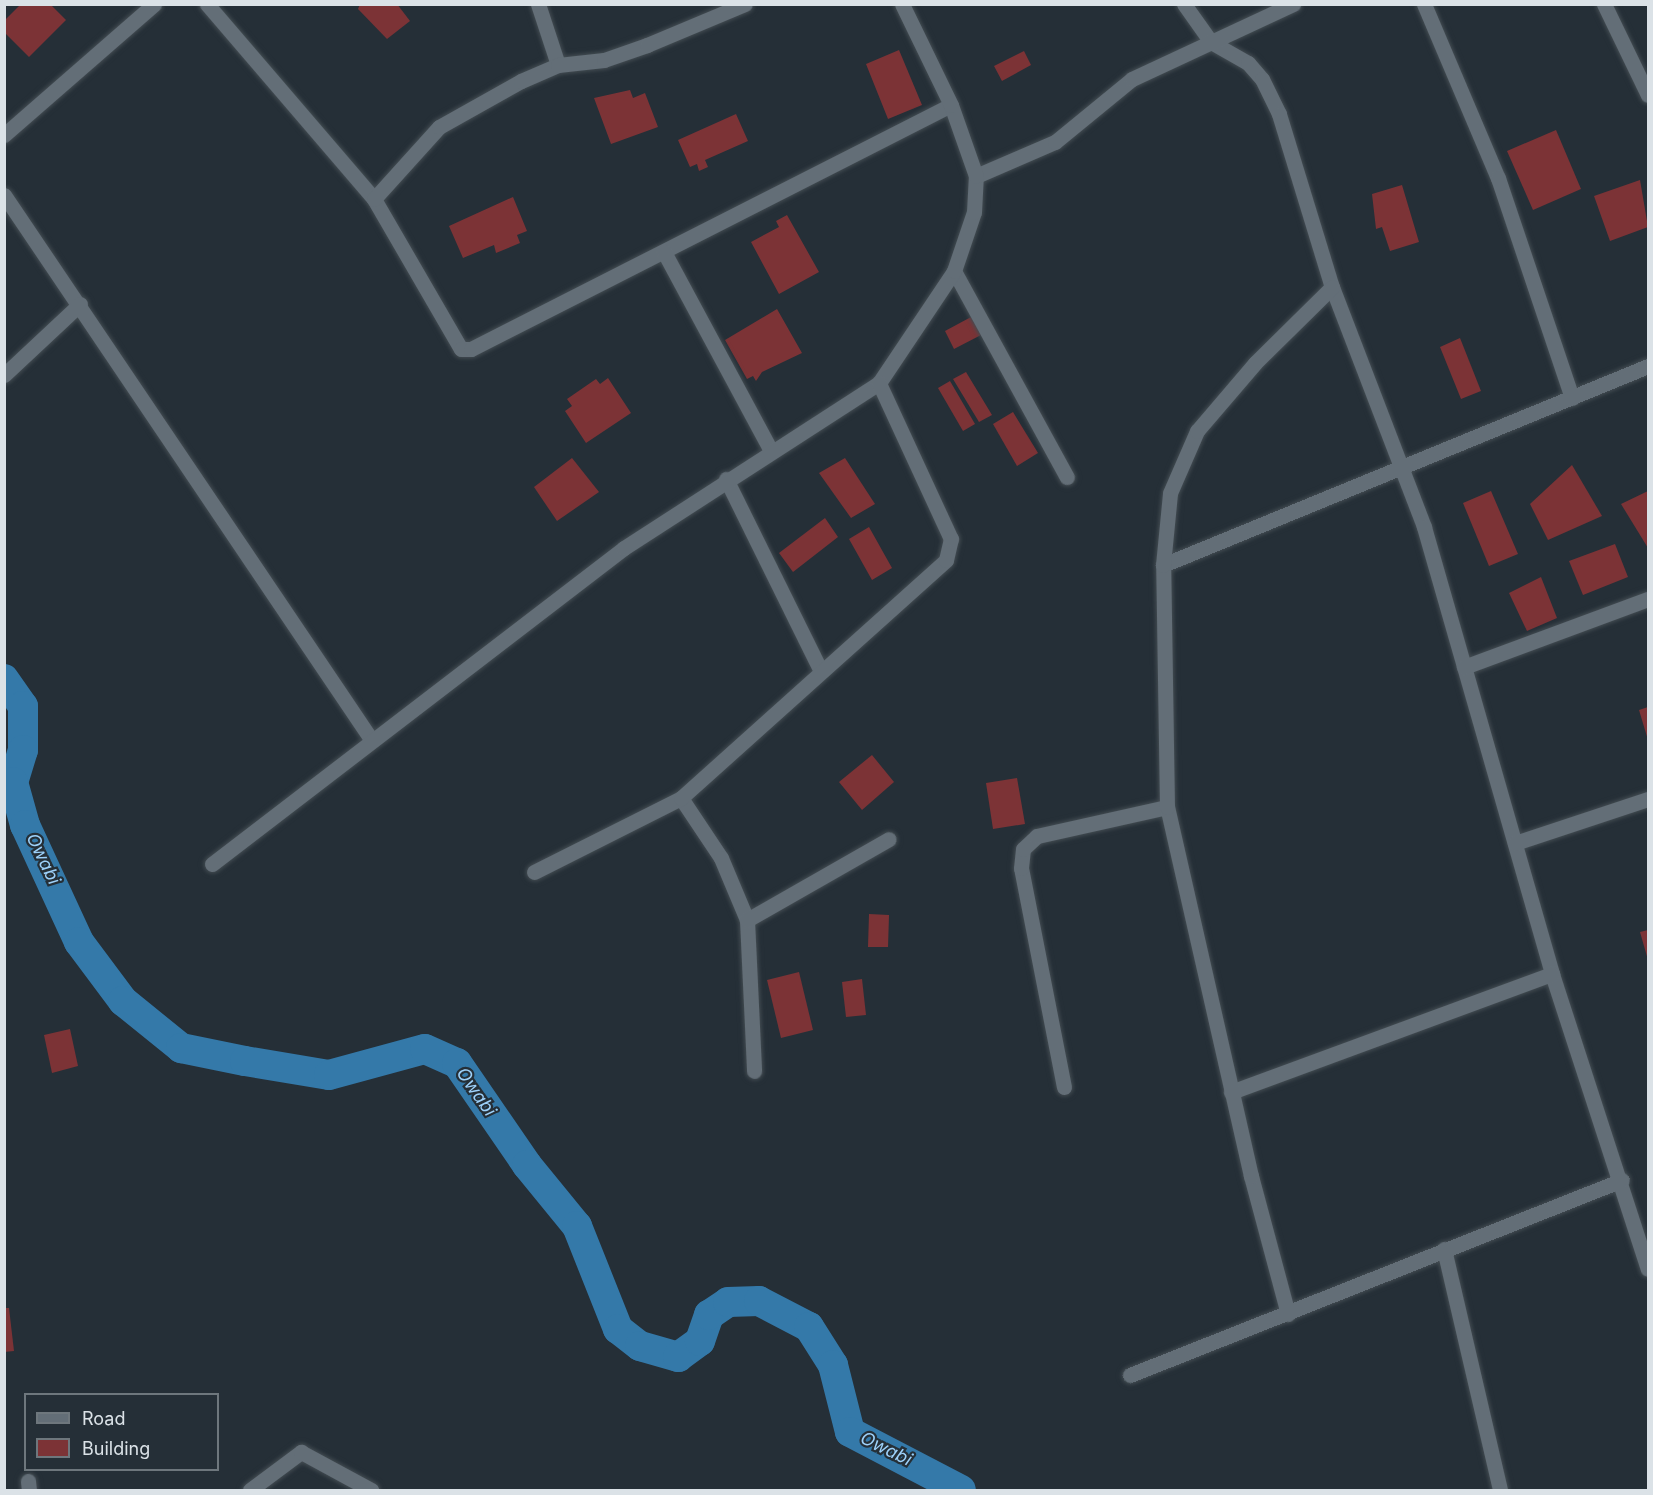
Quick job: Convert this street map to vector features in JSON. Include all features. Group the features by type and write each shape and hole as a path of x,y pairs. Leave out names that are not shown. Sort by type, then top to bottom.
{"street":[{"path":"4,135 154,4"},
{"path":"207,4 374,199 461,349 471,349 951,105"},
{"path":"538,4 558,66"},
{"path":"374,199 439,126 558,66 604,60 745,4"},
{"path":"212,864 371,739 726,479 770,449 879,383 954,272 974,212 976,176 951,105 902,4"},
{"path":"1184,4 1211,42 1248,63 1262,79 1301,177 1332,287 1403,468 1464,667 1552,974 1622,1180 1648,1269"},
{"path":"976,176 1055,142 1132,79 1293,4"},
{"path":"1424,4 1498,178 1572,398"},
{"path":"1604,4 1648,95"},
{"path":"4,195 80,304 201,494 371,739"},
{"path":"664,252 770,449"},
{"path":"954,272 1067,477"},
{"path":"1288,1314 1231,1092 1167,807 1163,565 1170,493 1197,431 1255,363 1332,287"},
{"path":"4,375 80,304"},
{"path":"1163,565 1648,366"},
{"path":"534,872 681,798 821,672 951,550 879,383"},
{"path":"726,479 821,672"},
{"path":"1464,667 1648,599"},
{"path":"681,798 721,858 747,920 754,1071"},
{"path":"1515,843 1648,799"},
{"path":"1064,1087 1020,868 1023,849 1037,836 1167,807"},
{"path":"747,920 889,839"},
{"path":"1231,1092 1552,974"},
{"path":"1130,1375 1288,1314 1444,1248 1622,1180"},
{"path":"1444,1248 1500,1491"},
{"path":"250,1491 301,1452 371,1491"}],"building":[{"path":"21,4 50,4 66,20 29,57 4,32 4,21"},
{"path":"360,4 397,4 410,21 387,39 358,9"},
{"path":"899,50 922,105 888,119 866,64"},
{"path":"1024,51 1031,65 1002,81 994,66"},
{"path":"630,90 633,98 645,93 658,127 611,144 594,98"},
{"path":"736,114 748,141 705,160 708,167 699,171 697,164 690,167 678,140"},
{"path":"1556,130 1581,189 1533,210 1507,151"},
{"path":"1640,180 1648,227 1610,241 1594,196"},
{"path":"1402,185 1419,242 1390,251 1382,227 1376,229 1372,194"},
{"path":"513,197 527,231 517,235 520,243 496,253 494,245 463,258 449,226"},
{"path":"787,215 819,272 779,294 751,242 779,227 776,221"},
{"path":"777,309 802,353 762,372 756,381 753,376 747,379 725,340"},
{"path":"971,317 981,335 954,349 945,331"},
{"path":"1460,338 1481,391 1461,399 1440,347"},
{"path":"966,372 992,415 979,422 953,379"},
{"path":"608,378 631,413 586,443 565,411 572,406 567,399 596,379 600,384"},
{"path":"950,381 975,424 963,431 938,388"},
{"path":"1013,412 1038,453 1017,466 993,424"},
{"path":"572,458 599,492 557,521 534,487"},
{"path":"845,458 875,504 851,518 819,473"},
{"path":"1572,465 1602,516 1548,540 1530,504"},
{"path":"1491,491 1518,554 1489,566 1463,503"},
{"path":"1648,491 1648,548 1621,504"},
{"path":"825,518 838,537 793,572 779,553"},
{"path":"869,527 892,568 872,580 849,539"},
{"path":"1615,544 1628,577 1583,595 1569,561"},
{"path":"1541,577 1557,618 1527,631 1509,593"},
{"path":"1648,707 1648,740 1639,710"},
{"path":"872,755 894,782 862,810 839,782"},
{"path":"1017,778 1025,824 993,829 986,783"},
{"path":"869,914 889,915 888,947 868,947"},
{"path":"1648,930 1648,960 1640,932"},
{"path":"799,972 813,1030 781,1038 767,980"},
{"path":"862,979 866,1015 846,1017 842,982"},
{"path":"70,1029 78,1066 52,1073 44,1035"},
{"path":"4,1308 9,1308 14,1351 4,1352"}],"waterway":[{"name":"Owabi","path":"4,679 23,706 23,750 13,782 25,825 79,942 123,1001 181,1048 245,1061 329,1075 425,1049 457,1063 527,1165 577,1226 618,1329 640,1346 678,1357 700,1341 709,1315 728,1302 759,1301 809,1327 833,1365 850,1432 961,1490"}]}
